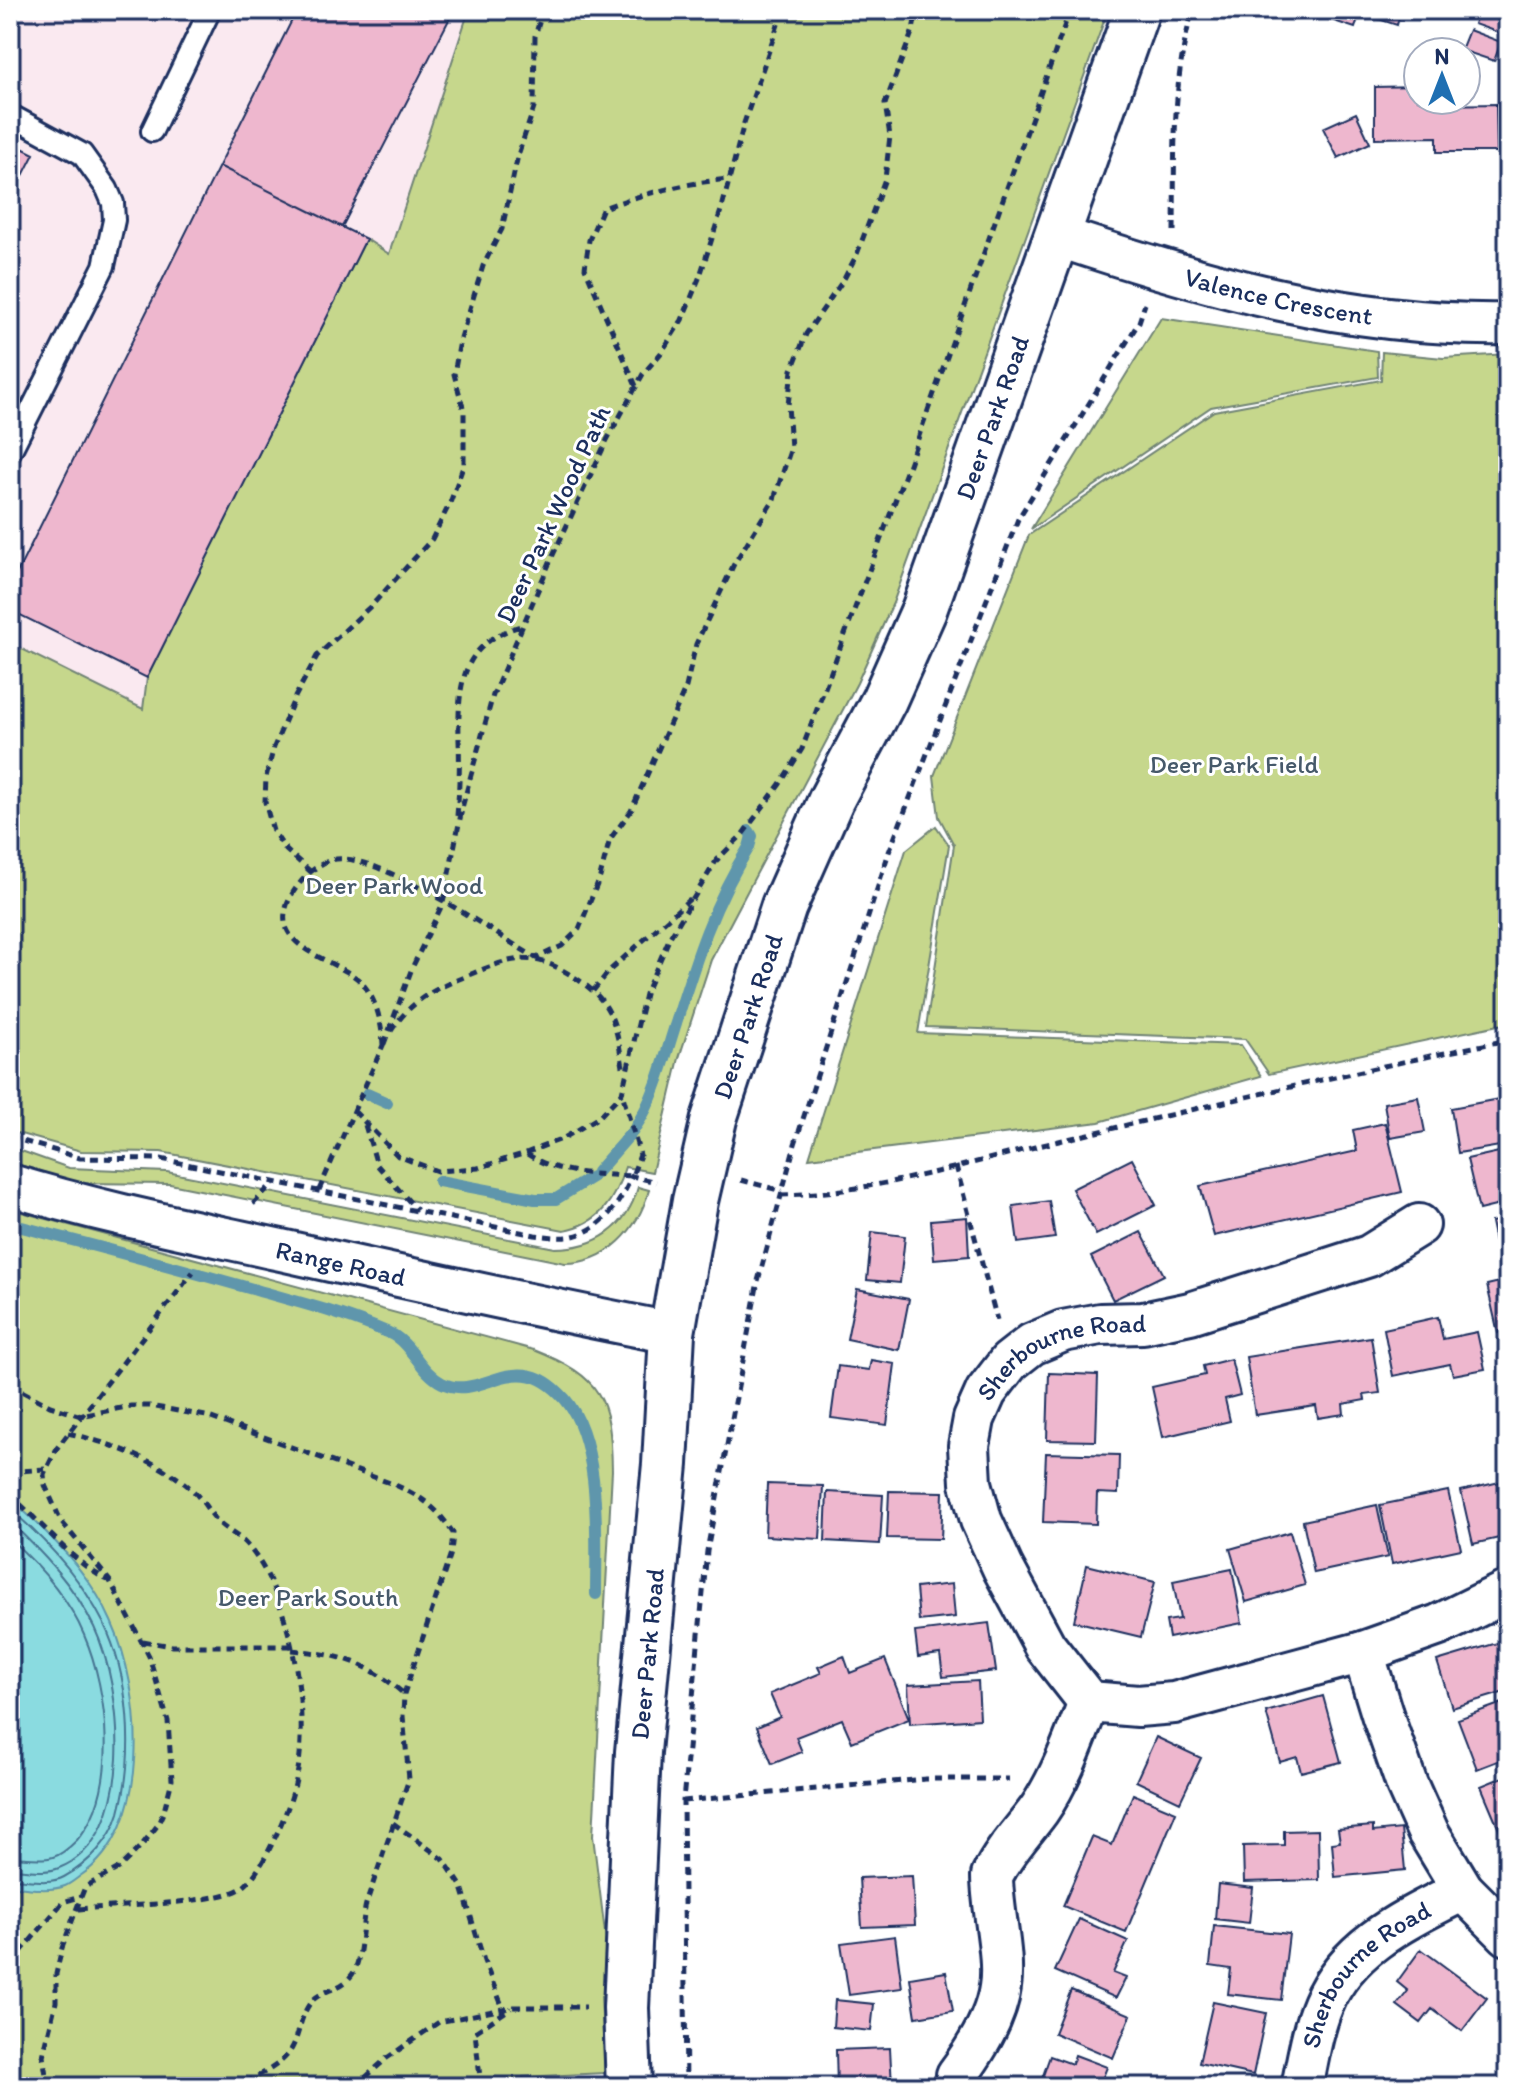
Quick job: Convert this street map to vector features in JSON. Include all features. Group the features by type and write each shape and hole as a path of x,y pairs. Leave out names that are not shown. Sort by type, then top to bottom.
{"street":[{"name":"Deer Park Road","path":"629,2087 626,2008 638,1752 665,1464 672,1333 714,1119 784,906 831,800 884,700 924,610 1137,10"},
{"name":"Valence Crescent","path":"1057,236 1156,269 1282,302 1394,320 1508,324"},
{"name":"Range Road","path":"10,1185 76,1205 220,1238 541,1308 672,1333"},
{"name":"Sherbourne Road","path":"1089,1702 1045,1646 1023,1608 981,1520 971,1483 969,1446 974,1419 986,1392 1009,1362 1032,1344 1063,1331 1100,1324 1143,1323 1190,1313 1369,1256 1419,1225"},
{"path":"957,2075 987,2026 1000,1988 992,1876 1000,1860 1041,1808 1089,1702 1124,1705 1174,1703 1363,1652 1439,1625 1508,1591"},
{"name":"Sherbourne Road","path":"1363,1652 1407,1785 1428,1832 1463,1890 1508,1935"},
{"name":"Sherbourne Road","path":"1302,2087 1323,2004 1336,1979 1355,1957 1384,1933 1463,1890"}],"lane":[{"path":"152,131 210,10"},
{"path":"10,115 82,154 107,189 113,203 114,220 104,266 10,452"}],"path":[{"path":"311,872 286,850 273,831 265,802 266,777 274,747 317,656 373,604 432,539 450,503 464,464 464,411 454,374 460,341 483,266 502,229 518,155 534,108 535,36 543,10"},
{"name":"Deer Park Wood Path","path":"383,1045 412,968 443,903 456,833 493,695 588,479 636,386 682,320 700,276 744,123 783,10"},
{"path":"319,1190 383,1045 406,1010 439,987 480,970 536,958 562,946 579,929 600,877 610,839 631,811 686,687 696,644 734,564 774,499 791,448 788,405 792,370 806,334 844,279 857,254 885,179 890,136 885,104 913,30 917,10"},
{"path":"10,1137 80,1158 161,1159 535,1235 568,1237 597,1227 619,1203 640,1155 622,1093 645,994 670,937 716,861 742,835 802,749 909,464 1070,10"},
{"path":"686,2087 683,1801 707,1551 758,1281 781,1193 889,852 1018,519 1139,322 1156,269 1174,231 1175,120 1187,28 1193,10"},
{"path":"636,386 585,268 589,240 603,208 651,191 729,179"},
{"path":"456,833 460,776 458,703 462,676 470,660 487,642 505,630 524,625"},
{"path":"383,1045 380,1020 363,985 344,970 309,954 290,933 286,908 299,884 325,862 339,857 354,859 396,875 536,958 562,968 593,991 608,1010 617,1034 625,1076"},
{"path":"593,991 610,970 693,897"},
{"path":"526,1153 569,1172 632,1176 690,1189 708,1171 781,1193 816,1194 910,1178 1207,1106 1508,1040"},
{"path":"354,1111 398,1156 437,1171 478,1168 564,1138 591,1122 622,1093"},
{"path":"365,1124 377,1165 417,1211"},
{"path":"956,1166 1009,1362"},
{"path":"48,2087 43,2056 56,2002 56,1974 81,1897 85,1887 119,1868 157,1826 169,1797 172,1762 168,1721 142,1641 110,1581 61,1521 45,1485 46,1468 68,1433 220,1238 274,1182"},
{"path":"10,1385 50,1406 81,1416 131,1406 150,1406 206,1416 415,1494 439,1511 455,1538 404,1694 409,1779 366,1904 358,1961 352,1975 334,1990 313,1999 305,2011 291,2050 271,2067 238,2087"},
{"path":"68,1433 146,1460 190,1488 221,1524 245,1542 261,1565 286,1618 299,1681 301,1760 296,1789 280,1828 250,1881 238,1890 211,1897 78,1909"},
{"path":"10,1472 46,1468"},
{"path":"10,1495 98,1576 110,1581"},
{"path":"142,1641 292,1648 334,1654 388,1680 404,1694"},
{"path":"683,1801 926,1779 1055,1779"},
{"path":"393,1823 432,1850 453,1872 462,1887 484,1961 503,2008"},
{"path":"10,1962 63,1902 81,1897"},
{"path":"355,2087 387,2058 439,2022 513,2007 626,2008"},
{"path":"481,2087 475,2032 513,2007"}],"shaded area":[{"path":"10,10 469,10 388,254 123,746 10,847"}],"green space":[{"name":"Deer Park Wood","path":"469,10 1108,10 893,603 857,683 711,960 679,1058 652,1172 625,1167 616,1190 604,1208 587,1222 564,1230 161,1152 81,1151 10,1131 10,643 143,709 147,678 366,239 389,254"},
{"path":"1161,318 1377,351 1378,377 1211,407 1031,529"},
{"name":"Deer Park Field","path":"1382,352 1443,358 1508,354 1508,1023 1269,1074 1245,1039 926,1027 954,845 939,817 934,776 1029,535 1214,411 1381,380"},
{"path":"936,826 949,845 918,1033 1241,1045 1261,1076 1099,1122 809,1158 906,850"},
{"path":"10,1147 69,1168 167,1172 555,1248 584,1244 608,1233 626,1214 638,1187 649,1190 637,1218 619,1242 595,1257 565,1263 170,1184 78,1183 10,1162"},
{"name":"Deer Park South","path":"10,1209 534,1350 575,1370 598,1394 609,1425 612,1470 593,1836 608,1957 606,1995 601,1996 605,2073 523,2077 523,2087 10,2087"}],"water":[{"path":"10,1499 67,1554 102,1603 122,1650 135,1720 131,1793 121,1826 104,1854 80,1876 65,1886 52,1889 10,1886"}],"building":[{"path":"297,10 454,10 342,227 219,166"},
{"path":"1301,10 1401,10 1397,25 1360,13 1355,28"},
{"path":"1479,10 1508,10 1508,36 1474,24"},
{"path":"1469,30 1501,42 1494,61 1482,57 1482,36 1467,36"},
{"path":"1402,86 1402,116 1482,116 1482,104 1496,104 1497,152 1437,152 1437,137 1375,138 1375,87"},
{"path":"1356,113 1370,143 1338,158 1323,128"},
{"path":"10,142 34,154 10,201"},
{"path":"219,166 366,239 147,678 10,610 10,587"},
{"path":"1418,1097 1425,1132 1390,1138 1384,1103"},
{"path":"1499,1099 1506,1145 1458,1153 1451,1108"},
{"path":"1385,1123 1402,1192 1214,1236 1200,1186 1357,1151 1353,1130"},
{"path":"1508,1150 1508,1203 1479,1210 1467,1159"},
{"path":"1132,1159 1156,1205 1096,1235 1072,1189"},
{"path":"1049,1201 1055,1238 1018,1243 1013,1206"},
{"path":"967,1217 969,1256 934,1259 931,1220"},
{"path":"1508,1219 1508,1269 1501,1271 1491,1222"},
{"path":"872,1232 905,1236 900,1283 867,1280"},
{"path":"1141,1232 1164,1275 1113,1300 1091,1257"},
{"path":"1508,1280 1508,1331 1498,1333 1487,1285"},
{"path":"857,1289 909,1299 899,1350 847,1339"},
{"path":"1438,1317 1443,1339 1477,1332 1485,1369 1453,1375 1450,1364 1393,1376 1384,1329"},
{"path":"1371,1337 1380,1393 1364,1395 1365,1400 1343,1404 1344,1414 1318,1418 1316,1406 1255,1415 1246,1357"},
{"path":"1231,1359 1240,1395 1225,1399 1230,1421 1163,1437 1152,1387 1205,1375 1203,1366"},
{"path":"871,1360 895,1364 887,1425 831,1418 838,1366 869,1370"},
{"path":"1049,1373 1098,1375 1096,1441 1047,1440"},
{"path":"1046,1453 1119,1455 1118,1494 1097,1493 1096,1524 1043,1522"},
{"path":"1508,1480 1508,1536 1473,1544 1461,1491"},
{"path":"767,1484 823,1486 820,1539 765,1536"},
{"path":"889,1491 943,1492 941,1539 887,1538"},
{"path":"1448,1491 1461,1549 1392,1564 1380,1505"},
{"path":"827,1492 883,1495 880,1544 825,1541"},
{"path":"1377,1505 1388,1557 1314,1573 1303,1521"},
{"path":"1290,1532 1305,1585 1246,1602 1230,1549"},
{"path":"1087,1565 1155,1582 1141,1637 1074,1621"},
{"path":"1232,1569 1242,1623 1169,1638 1166,1621 1180,1619 1173,1581"},
{"path":"952,1584 955,1617 919,1621 916,1588"},
{"path":"989,1623 996,1671 943,1677 940,1654 918,1657 915,1632"},
{"path":"1507,1640 1508,1691 1452,1708 1437,1661"},
{"path":"844,1656 850,1673 885,1659 909,1719 852,1742 842,1719 796,1737 802,1752 772,1764 757,1727 780,1717 770,1694 821,1673 818,1667"},
{"path":"978,1681 980,1719 910,1724 908,1685"},
{"path":"1323,1696 1341,1762 1301,1772 1297,1757 1280,1762 1266,1712"},
{"path":"1508,1701 1508,1757 1477,1769 1458,1719"},
{"path":"1156,1737 1201,1758 1180,1802 1136,1781"},
{"path":"1508,1775 1508,1850 1481,1786"},
{"path":"1133,1794 1176,1812 1126,1932 1063,1906 1092,1837 1112,1845"},
{"path":"1373,1826 1373,1832 1401,1829 1405,1870 1335,1877 1332,1843 1340,1842 1338,1829"},
{"path":"1318,1830 1319,1880 1244,1882 1243,1846 1284,1845 1284,1831"},
{"path":"912,1876 915,1925 862,1927 859,1878"},
{"path":"1218,1884 1253,1888 1249,1923 1215,1919"},
{"path":"1079,1919 1128,1941 1113,1973 1126,1978 1116,1998 1055,1971"},
{"path":"1214,1926 1289,1934 1281,2000 1228,1994 1231,1969 1210,1966"},
{"path":"895,1936 902,1988 849,1995 841,1943"},
{"path":"1421,1949 1487,1998 1462,2031 1432,2009 1421,2023 1397,2005 1408,1991 1397,1982"},
{"path":"946,1972 953,2011 916,2017 910,1978"},
{"path":"1071,1990 1131,2015 1113,2058 1054,2033"},
{"path":"835,2000 874,2004 871,2031 833,2027"},
{"path":"1213,2002 1266,2013 1253,2075 1199,2063"},
{"path":"890,2048 892,2087 837,2087 836,2050"},
{"path":"1075,2055 1107,2067 1099,2087 1039,2087 1050,2056 1072,2064"}],"waterway":[{"path":"636,1126 655,1089 706,932 749,847 752,836 749,831"},
{"path":"367,1094 387,1103"},
{"path":"597,1172 633,1131"},
{"path":"439,1181 535,1199 556,1199 592,1177"},
{"path":"10,1224 226,1281 356,1320 397,1337 442,1383 457,1387 472,1386 515,1375 531,1376 547,1383 565,1399 577,1418 591,1465 596,1520 596,1594"},
{"path":"528,2087 531,2084"}]}
